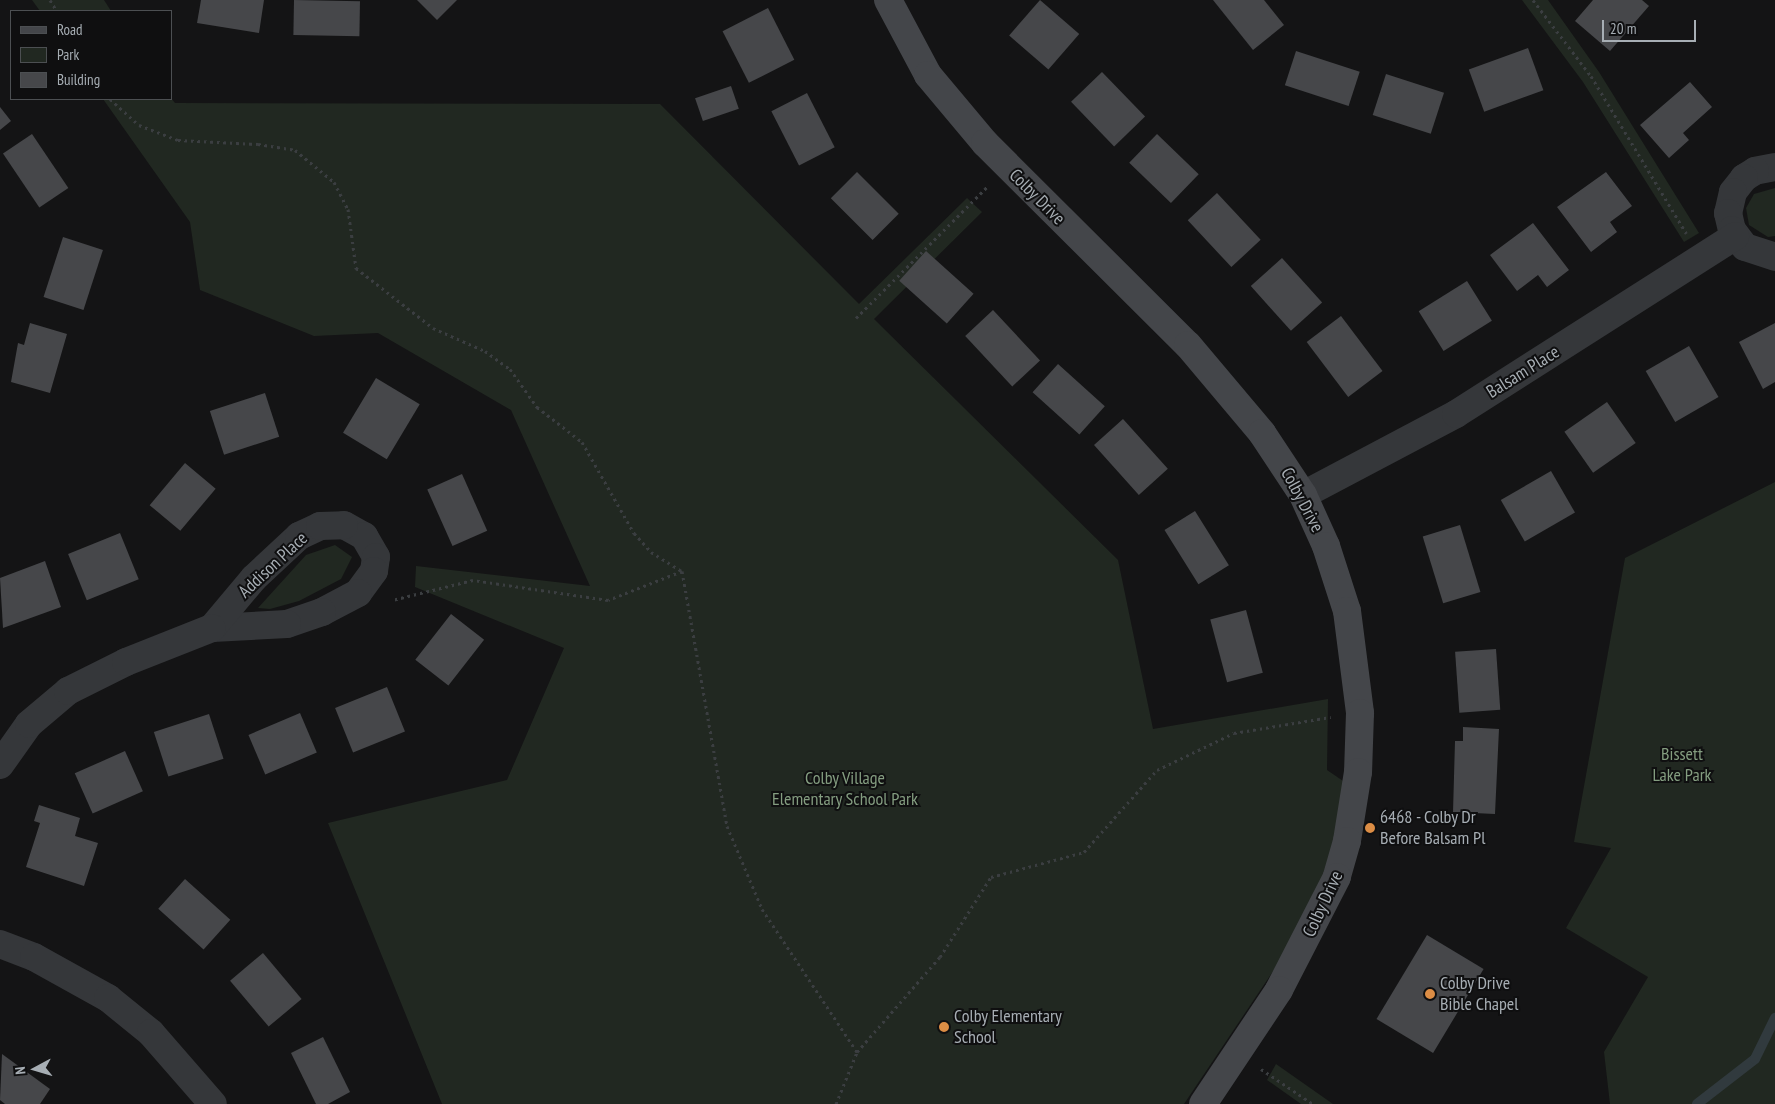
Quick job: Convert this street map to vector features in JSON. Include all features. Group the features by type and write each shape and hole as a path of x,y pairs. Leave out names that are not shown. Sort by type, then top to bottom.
{"street":[{"name":"Colby Drive","path":"888,0 928,75 1007,168 1225,385 1303,495 1326,546 1347,611 1360,713 1354,806 1337,877 1279,990 1204,1104"},
{"path":"1775,167 1755,171 1735,189 1728,213 1735,236 1754,252 1775,256"},
{"name":"Balsam Place","path":"1303,495 1456,414 1735,236"},
{"name":"Addison Place","path":"0,765 29,724 68,691 126,662 212,628 276,625 322,612 362,588 374,571 375,551 355,529 337,524 313,529 299,536 254,578 212,628"},
{"path":"0,944 34,957 108,998 151,1033 213,1104"}],"path":[{"path":"1533,0 1590,76 1701,258"},
{"path":"111,100 139,125 178,140 258,144 295,150 334,182 348,209 356,268 432,328 485,352 510,369 537,407 582,442 634,533 651,552 682,571 727,826 762,909 857,1052"},
{"path":"856,318 1007,168"},
{"path":"392,600 473,580 608,600 682,571"},
{"path":"836,1104 857,1052 940,957 991,877 1084,852 1157,770 1234,733 1360,713"},
{"path":"1238,1054 1313,1104"}],"green space":[{"path":"32,0 104,0 110,10 39,10"},
{"path":"1522,0 1548,0 1599,72 1699,233 1684,242 1583,82"},
{"name":"Colby Village Elementary School Park","path":"172,99 175,103 660,104 859,304 967,198 982,212 874,319 1118,560 1153,729 1328,699 1327,770 1346,783 1328,865 1290,946 1184,1104 442,1104 328,823 507,780 564,648 415,587 416,566 590,586 511,410 378,333 314,336 200,290 190,222 104,100"},
{"path":"1775,188 1775,236 1768,237 1749,225 1746,208 1754,194"},
{"name":"Bissett Lake Park","path":"1775,482 1775,1104 1610,1104 1604,1052 1648,977 1566,928 1611,848 1574,842 1625,558"},
{"path":"335,545 352,557 341,579 299,601 270,609 258,608 306,555"},
{"path":"1276,1064 1333,1104 1301,1104 1267,1080"}],"building":[{"path":"201,0 264,0 259,33 197,23"},
{"path":"294,0 360,1 359,36 293,35"},
{"path":"417,0 457,0 437,20"},
{"path":"1040,0 1079,34 1048,70 1009,35"},
{"path":"1213,0 1264,0 1284,25 1253,50"},
{"path":"1593,0 1642,0 1649,6 1610,51 1575,21"},
{"path":"768,8 794,60 749,83 723,31"},
{"path":"1528,48 1543,90 1484,112 1469,70"},
{"path":"1296,51 1360,72 1349,106 1285,85"},
{"path":"1102,72 1145,117 1114,146 1071,102"},
{"path":"1386,74 1444,93 1431,134 1373,115"},
{"path":"1690,82 1712,107 1683,133 1689,140 1669,158 1640,125"},
{"path":"731,86 739,109 703,121 695,98"},
{"path":"807,93 835,147 799,166 771,111"},
{"path":"0,107 11,121 0,130"},
{"path":"32,134 68,188 39,207 3,154"},
{"path":"1157,134 1199,174 1171,203 1129,163"},
{"path":"857,172 899,214 873,240 831,198"},
{"path":"1606,172 1632,206 1610,222 1617,232 1591,252 1557,207"},
{"path":"1217,193 1261,240 1231,267 1188,220"},
{"path":"1533,223 1569,270 1547,287 1538,275 1517,291 1490,255"},
{"path":"63,237 103,250 83,310 44,297"},
{"path":"926,251 974,294 947,324 899,281"},
{"path":"1282,258 1322,303 1291,331 1251,286"},
{"path":"1467,281 1492,321 1444,351 1419,311"},
{"path":"993,310 1040,360 1012,386 965,336"},
{"path":"1341,316 1383,371 1348,397 1307,342"},
{"path":"30,323 67,334 50,393 11,382 18,343 24,345"},
{"path":"1775,323 1775,382 1763,389 1739,342"},
{"path":"1689,346 1718,397 1675,422 1646,371"},
{"path":"1058,364 1105,406 1079,434 1033,392"},
{"path":"376,378 420,404 387,459 343,433"},
{"path":"265,393 279,437 224,455 210,411"},
{"path":"1607,402 1636,443 1593,473 1564,432"},
{"path":"1123,419 1168,469 1139,495 1094,445"},
{"path":"185,463 216,489 180,531 150,505"},
{"path":"1551,471 1575,513 1525,542 1501,500"},
{"path":"462,474 487,531 453,546 427,489"},
{"path":"1195,511 1229,565 1198,584 1164,530"},
{"path":"1460,525 1480,592 1443,603 1423,536"},
{"path":"120,533 139,579 87,600 68,554"},
{"path":"45,561 61,607 3,628 0,578"},
{"path":"1246,610 1263,673 1227,682 1210,620"},
{"path":"451,614 484,640 448,686 415,660"},
{"path":"1496,649 1500,710 1459,713 1455,652"},
{"path":"387,687 405,732 353,752 335,708"},
{"path":"300,713 317,753 265,774 248,735"},
{"path":"209,714 224,759 168,777 154,732"},
{"path":"1463,727 1499,729 1495,814 1453,812 1455,741 1463,741"},
{"path":"125,751 143,791 93,814 75,773"},
{"path":"39,805 80,818 75,836 98,843 84,886 26,867 40,823 34,821"},
{"path":"185,879 230,920 204,950 158,909"},
{"name":"Colby Drive Bible Chapel","path":"1427,935 1484,969 1433,1053 1377,1019"},
{"path":"263,953 302,999 269,1027 230,981"},
{"path":"323,1037 350,1092 328,1104 316,1104 291,1053"},
{"path":"2,1054 50,1089 40,1104 5,1104 0,1100"}],"waterway":[{"path":"1697,1104 1755,1059 1775,1018"}],"place":[{"name":"6468 - Colby Dr Before Balsam Pl","path":"1370,828"},
{"name":"Colby Drive Bible Chapel","path":"1430,994"},
{"name":"Colby Elementary School","path":"944,1027"}]}
